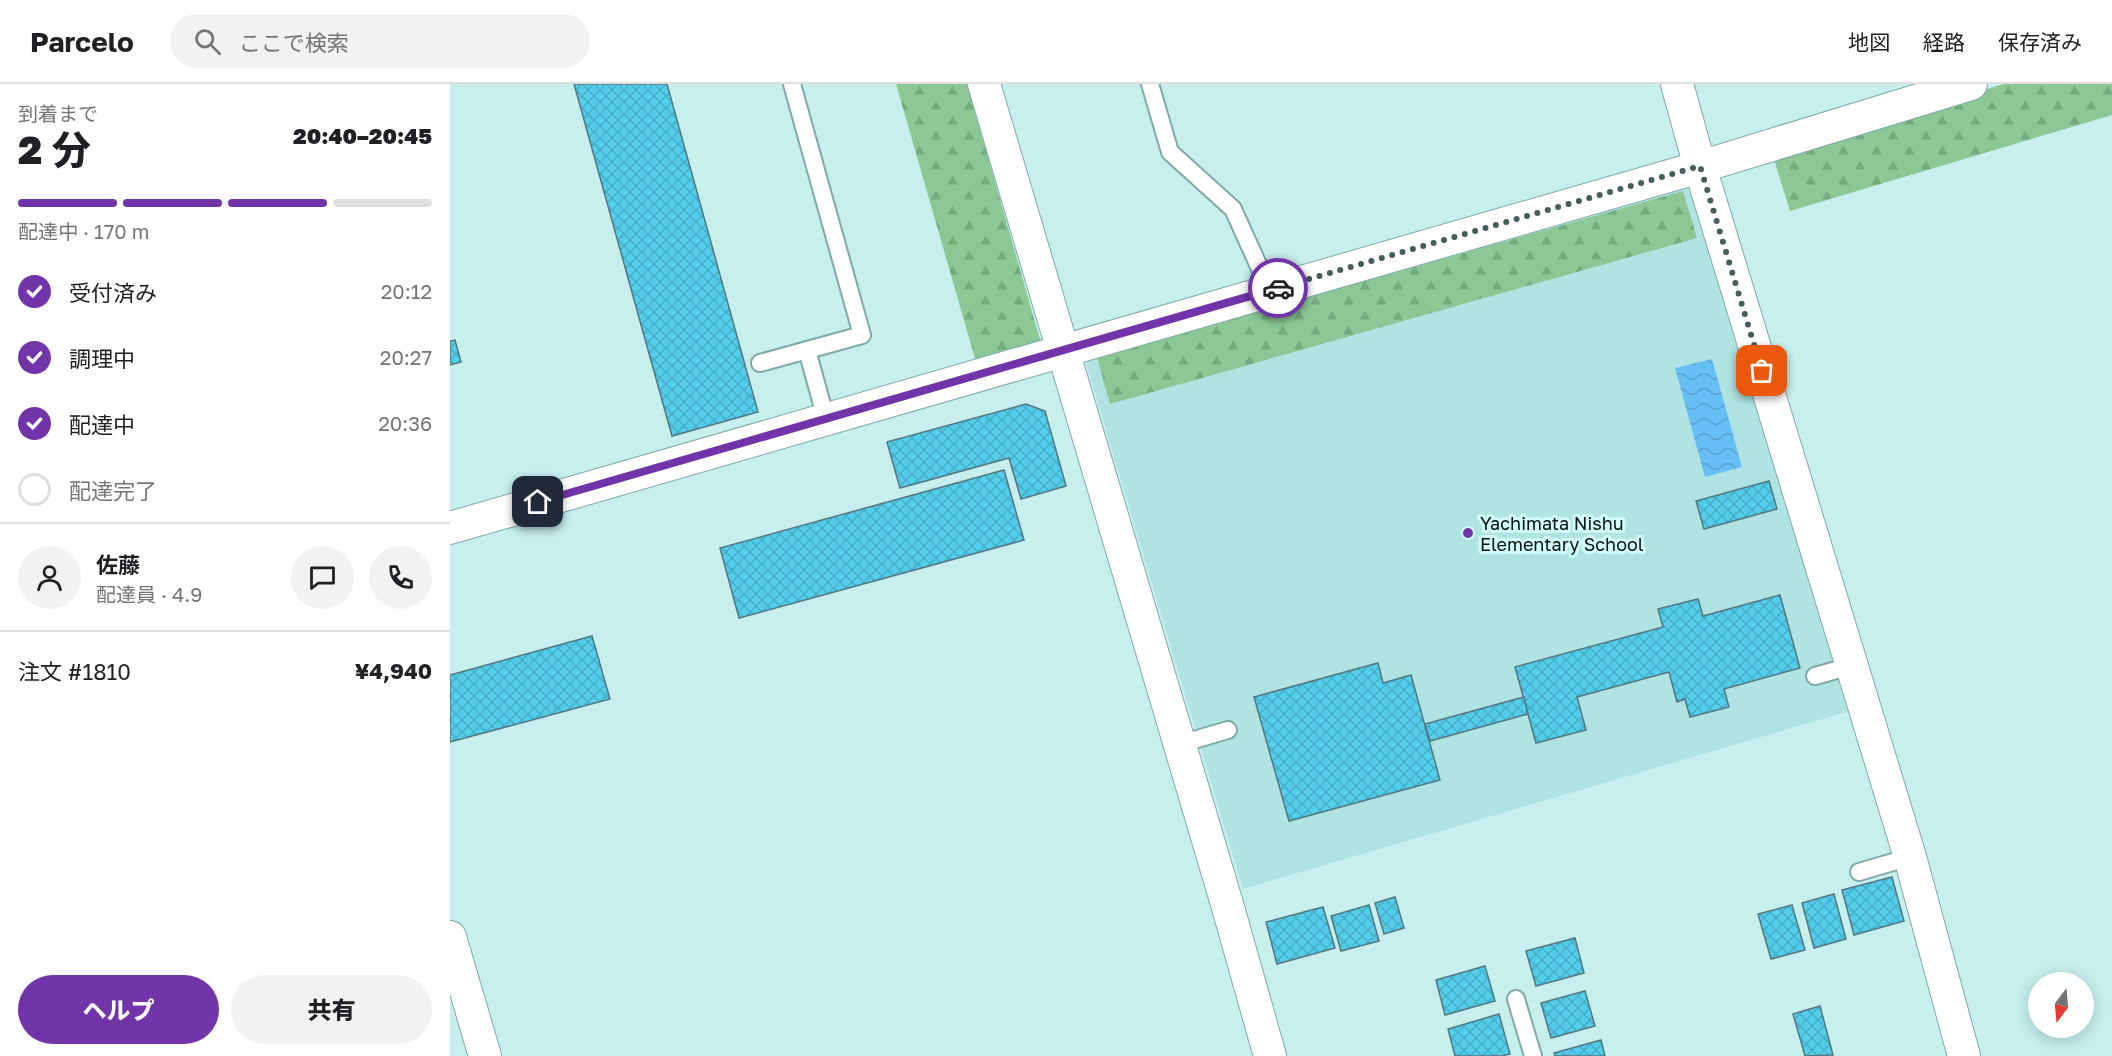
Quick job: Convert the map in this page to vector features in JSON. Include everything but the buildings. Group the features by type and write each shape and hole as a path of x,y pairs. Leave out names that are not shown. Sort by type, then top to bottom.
{"street":[{"path":"984,84 1270,1056"},
{"path":"1677,84 1910,857 1964,1056"},
{"path":"450,528 1700,166 1971,84"},
{"path":"450,937 485,1056"}],"lane":[{"path":"760,363 862,335 792,84"},
{"path":"1150,84 1170,152 1233,208 1270,291"},
{"path":"807,350 826,419"},
{"path":"1815,676 1851,666"},
{"path":"1180,744 1228,730"},
{"path":"1859,872 1910,857"},
{"path":"1516,999 1533,1056"}],"shaded area":[{"name":"Yachimata Nishu Elementary School","path":"1694,177 1853,710 1243,889 1084,356"}],"green space":[{"path":"896,84 967,84 1041,343 976,362"},
{"path":"2004,84 2112,84 2112,115 1790,211 1772,153"},
{"path":"1683,191 1697,238 1110,404 1097,357"}],"water":[{"path":"1712,359 1742,467 1705,477 1675,368"}],"way so far":[{"path":"1278,288 1700,166 1762,371"}],"place":[{"name":"Yachimata Nishu Elementary School","path":"1468,533"}],"route":[{"path":"538,502 1278,288"}]}
